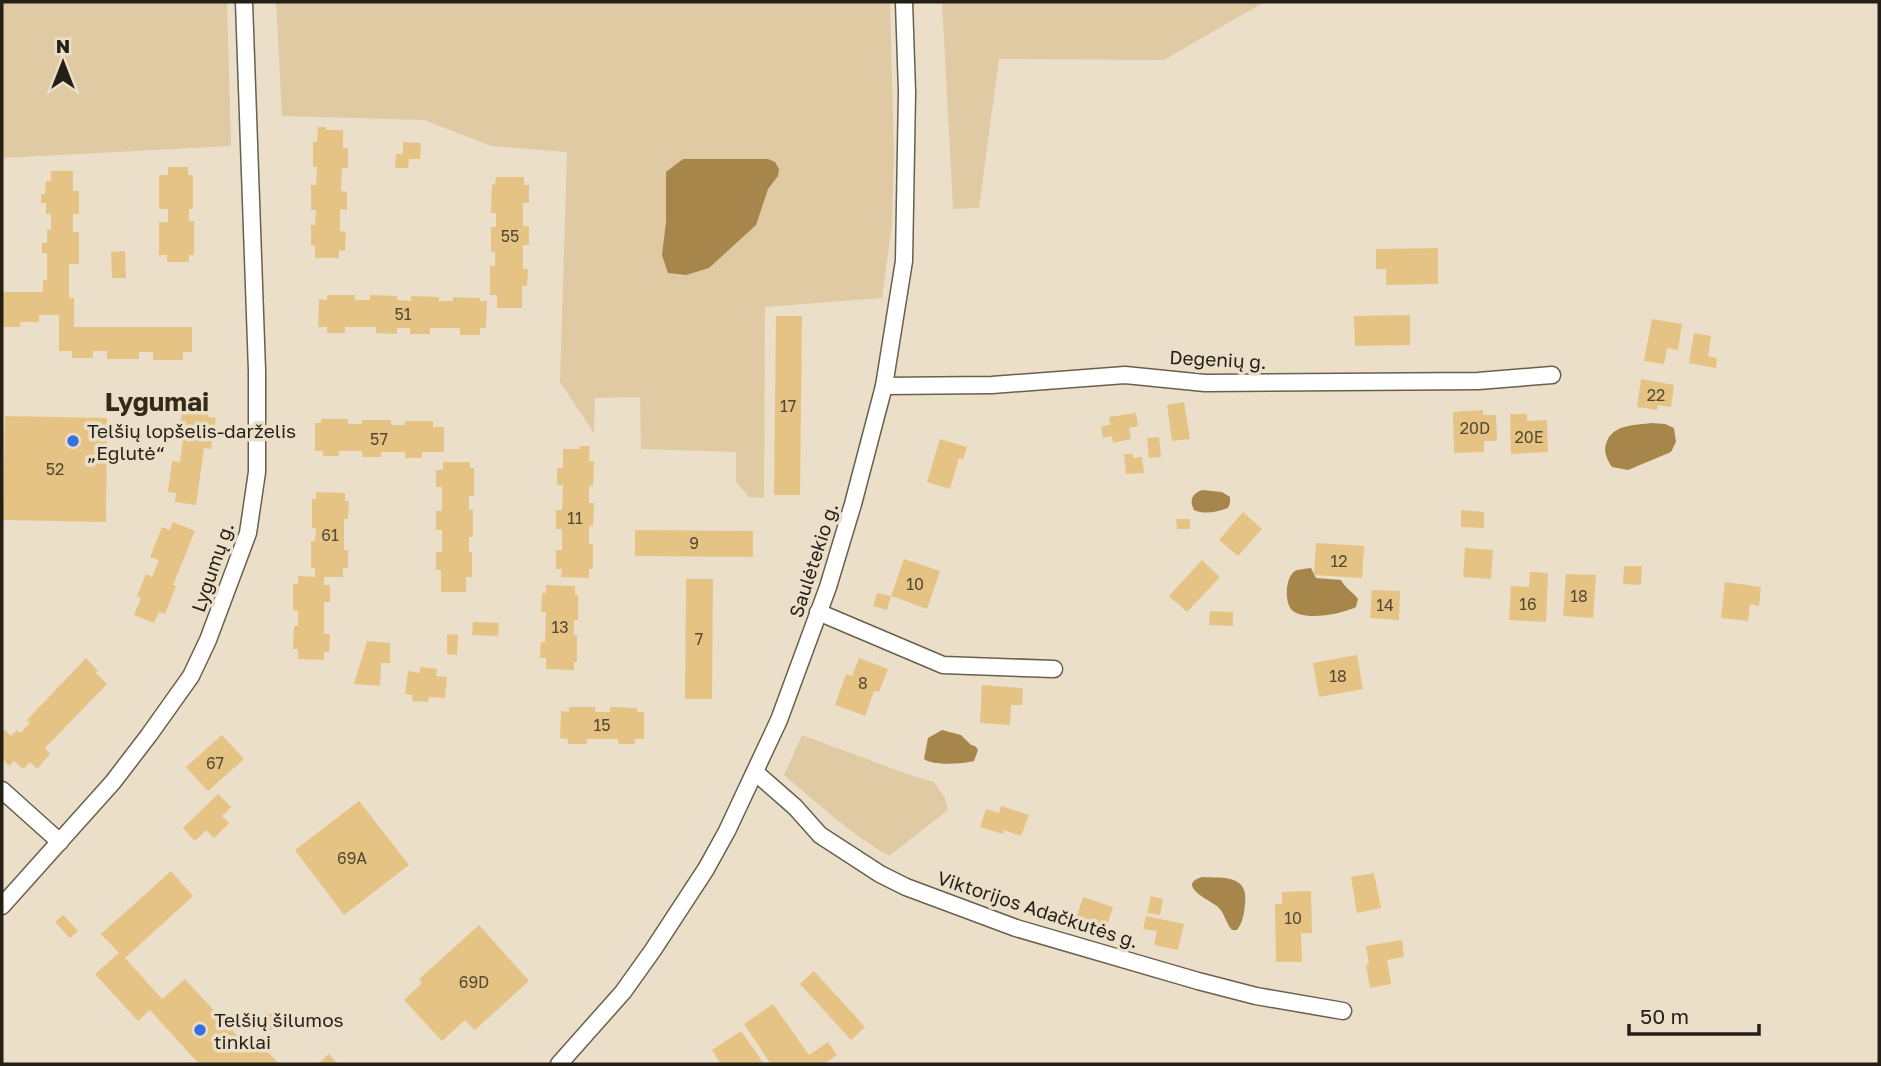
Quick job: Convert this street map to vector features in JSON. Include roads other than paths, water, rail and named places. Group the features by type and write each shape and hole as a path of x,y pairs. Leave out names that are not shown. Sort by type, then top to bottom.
{"street":[{"name":"Lygumų g.","path":"2,906 113,782 191,676 213,628 248,533 257,472 257,371 244,2"},
{"name":"Saulėtekio g.","path":"559,1064 623,992 706,869 727,831 779,720 818,612 853,504 884,386 904,261 907,105 904,2"},
{"name":"Degenių g.","path":"884,386 992,385 1125,375 1205,383 1478,380 1552,375"},
{"path":"818,612 943,665 1054,669"},
{"name":"Viktorijos Adačkutės g.","path":"755,772 787,799 820,835 880,874 906,887 1016,928 1219,987 1343,1011"},
{"path":"2,790 60,842"}],"place":[{"name":"Telšių lopšelis-darželis „Eglutė“","path":"73,441"},
{"name":"Telšių šilumos tinklai","path":"200,1030"}],"district":[{"name":"Lygumai","path":"157,401"}]}
